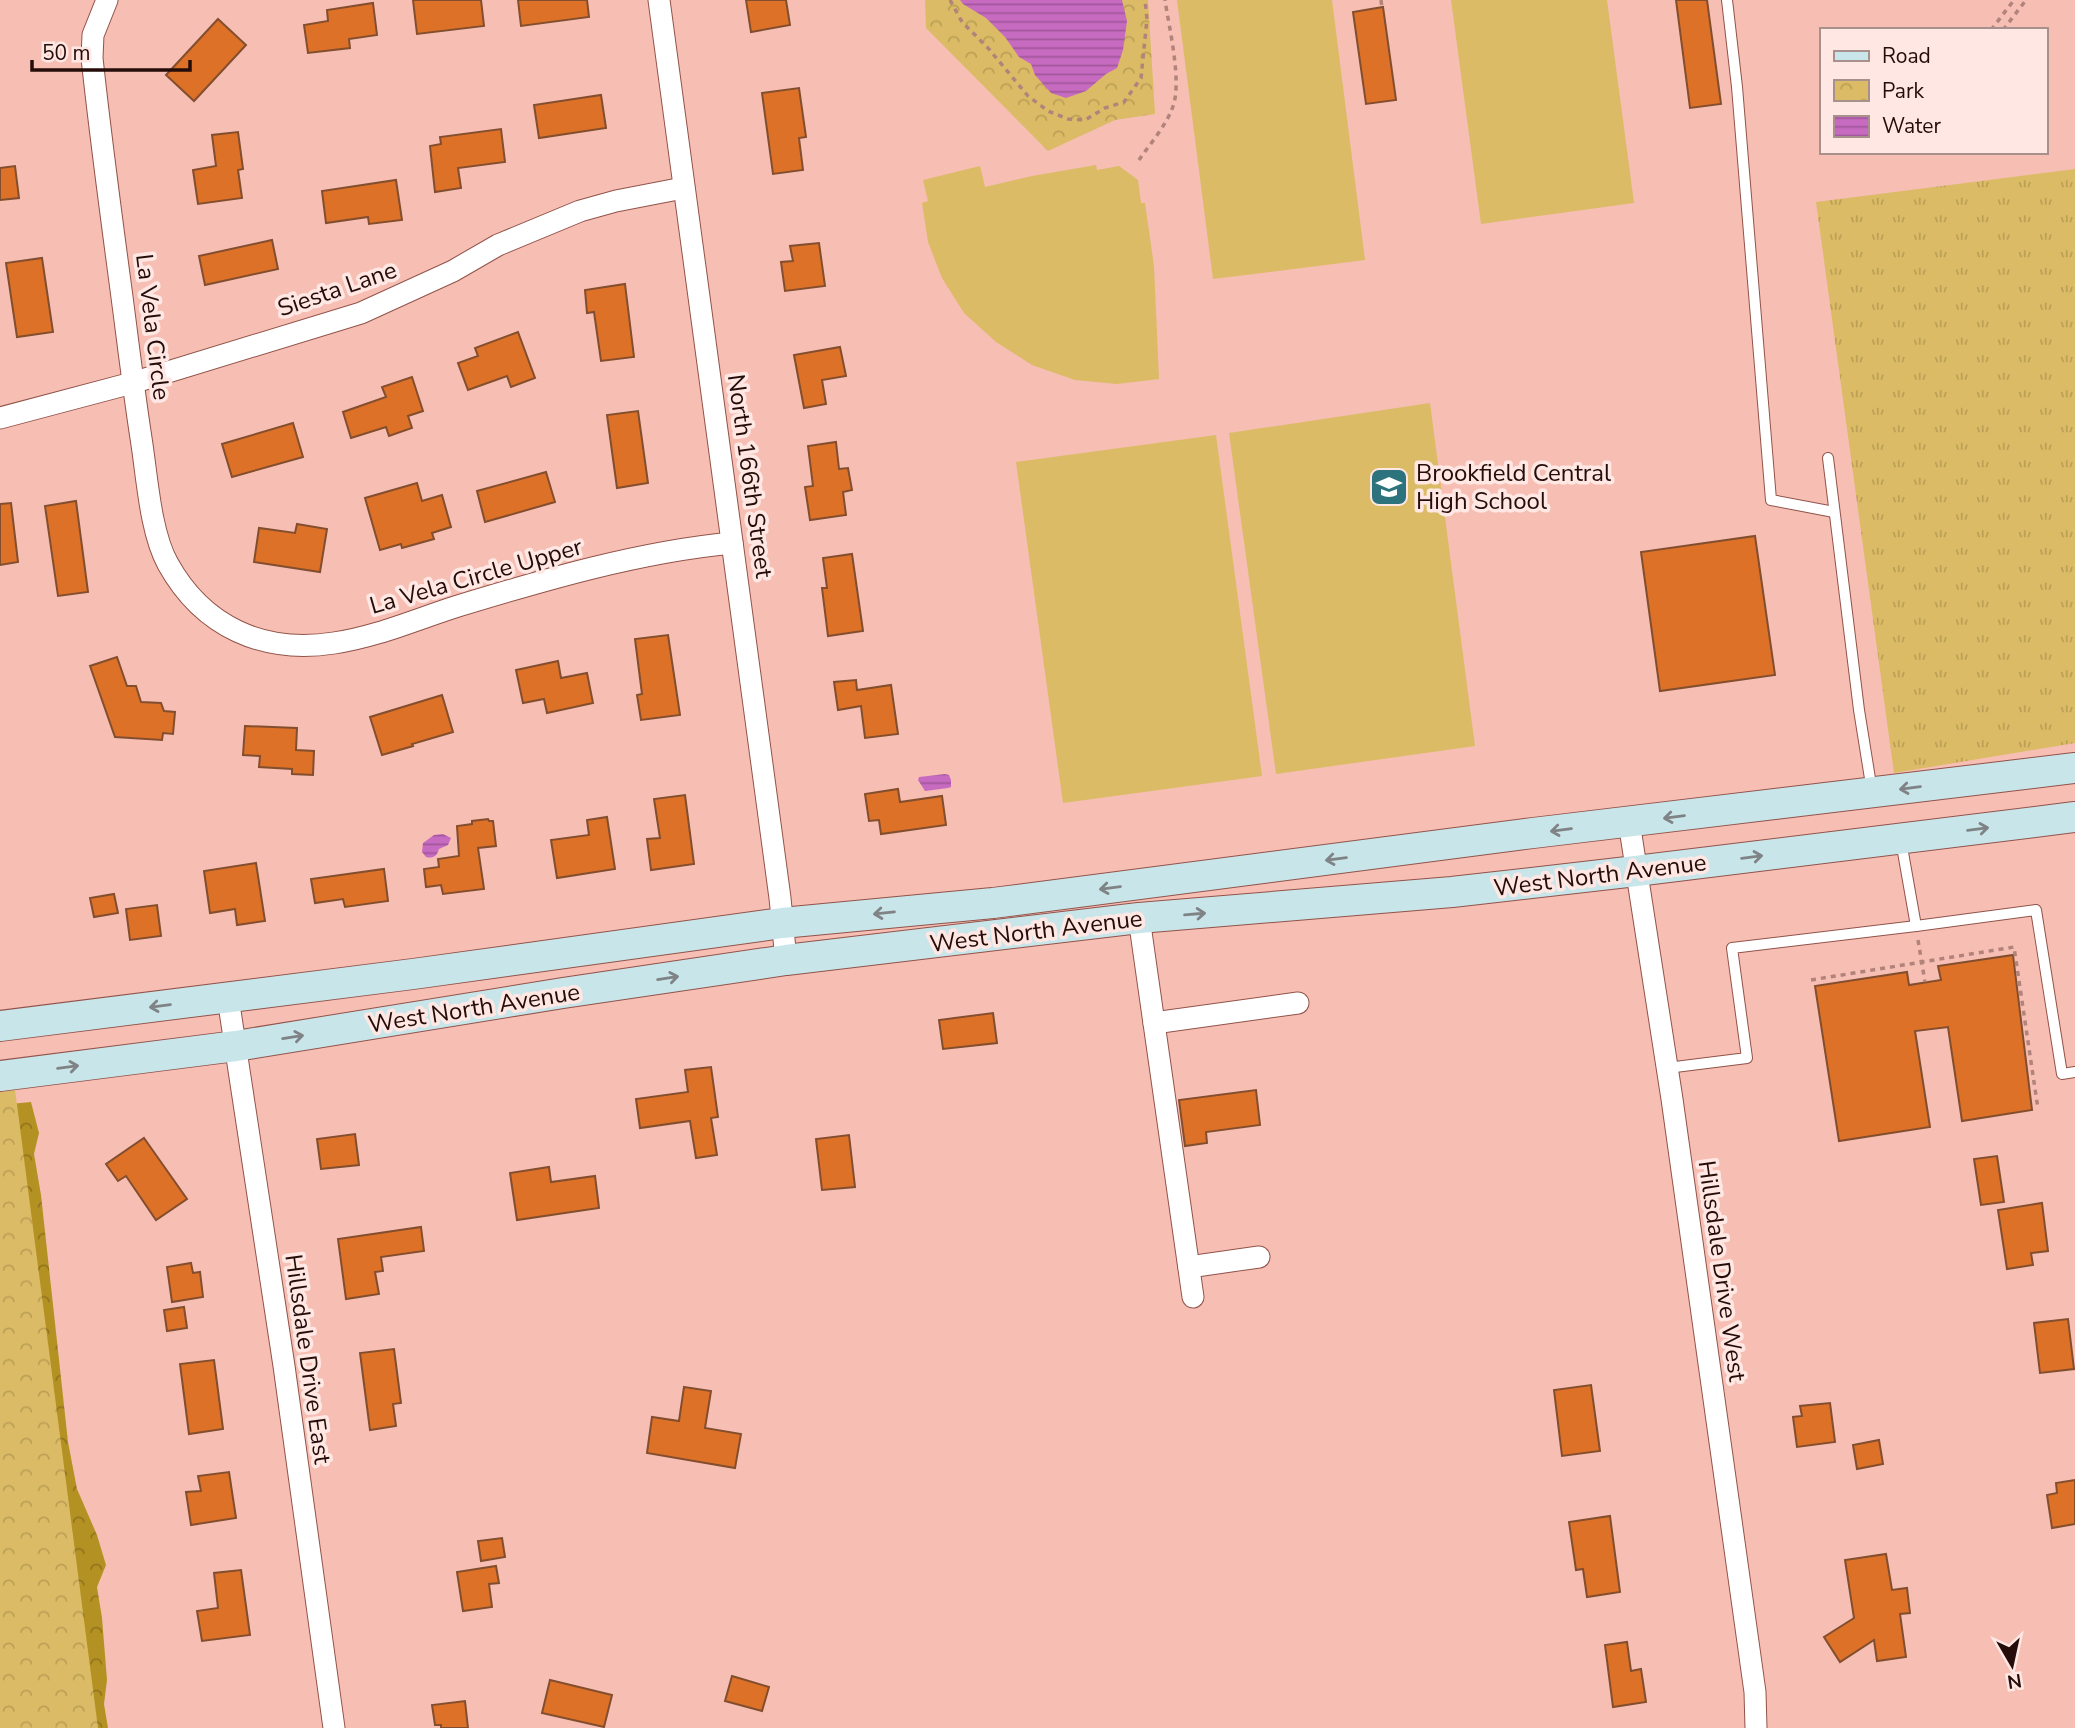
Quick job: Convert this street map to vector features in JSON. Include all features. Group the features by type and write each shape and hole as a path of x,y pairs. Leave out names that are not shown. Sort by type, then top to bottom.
{"main road":[{"name":"West North Avenue","path":"0,1026 782,923 993,903 2075,768"},
{"name":"West North Avenue","path":"0,1076 236,1046 786,960 1139,918 1452,892 2075,817"}],"street":[{"name":"La Vela Circle","path":"107,0 93,35 92,58 132,383 155,524 167,561 182,586 202,609 236,630"},
{"name":"North 166th Street","path":"659,0 786,960"},
{"name":"Siesta Lane","path":"0,418 132,383 360,313 453,271 498,245 580,211 615,201 683,188"},
{"name":"La Vela Circle Upper","path":"236,630 252,638 282,645 337,643 519,588 605,566 732,543"},
{"name":"Hillsdale Drive West","path":"1629,822 1667,1068 1755,1692 1756,1728"},
{"path":"1139,918 1193,1297"},
{"name":"Hillsdale Drive East","path":"228,998 280,1339 334,1728"},
{"path":"1154,1023 1298,1003"},
{"path":"1189,1267 1259,1257"}],"lane":[{"path":"1727,0 1737,87 1771,500 1835,512"},
{"path":"1828,458 1872,793"},
{"path":"1901,838 1916,926"},
{"path":"1667,1068 1747,1058 1732,948 2036,910 2062,1074 2075,1072"}],"path":[{"path":"950,0 962,22 1028,96 1048,111 1068,119 1085,120 1105,108 1124,102 1141,78 1147,19 1145,0"},
{"path":"1139,160 1168,117 1175,99 1174,64 1166,0"},
{"path":"1381,0 1382,8"},
{"path":"1993,28 2014,0"},
{"path":"2005,28 2026,0"},
{"path":"1916,926 1925,982"},
{"path":"1811,979 2014,947 2038,1109"}],"green space":[{"path":"925,0 1148,0 1155,114 1115,120 1048,151 926,28"},
{"path":"1177,0 1332,0 1365,260 1213,279"},
{"path":"1451,0 1607,0 1634,203 1481,224"},
{"path":"1096,165 1097,170 1119,166 1138,180 1141,203 1145,203 1154,266 1159,379 1117,384 1075,380 1032,365 996,342 964,313 942,278 928,242 922,203 928,201 923,180 980,166 985,187"},
{"path":"2075,169 2075,743 1894,773 1816,202"},
{"path":"1430,403 1475,746 1276,774 1229,433"},
{"path":"1216,435 1262,776 1063,803 1016,462"},
{"path":"15,1090 98,1728 0,1728 0,1092"},
{"path":"31,1102 39,1133 34,1154 41,1195 68,1442 77,1489 97,1535 106,1565 97,1587 107,1680 104,1704 108,1728 68,1728 0,1105"}],"water":[{"path":"960,0 1122,0 1127,21 1123,50 1117,68 1086,91 1066,98 1051,93 1035,75 1031,64 1019,57 1005,37 986,18"},
{"path":"949,775 951,787 925,791 918,780 919,777"},
{"path":"443,834 451,838 448,845 439,849 431,858 426,857 422,852 423,843 434,835"}],"building":[{"path":"413,0 481,0 484,26 417,34"},
{"path":"518,0 587,0 589,17 521,26"},
{"path":"746,0 786,0 790,25 751,32"},
{"path":"1676,0 1707,0 1721,104 1690,108"},
{"path":"373,3 377,35 349,39 350,48 308,53 304,25 328,21 327,10"},
{"path":"1383,7 1396,100 1366,104 1353,12"},
{"path":"218,19 246,45 194,101 166,75"},
{"path":"799,88 806,137 799,138 803,170 773,174 762,93"},
{"path":"601,95 606,128 539,138 534,105"},
{"path":"501,129 505,162 458,168 461,188 435,192 430,146 441,144 440,137"},
{"path":"238,132 243,169 238,170 242,198 198,204 193,170 216,166 212,135"},
{"path":"15,166 19,198 0,200 0,168"},
{"path":"396,180 402,220 369,224 368,217 326,223 322,191"},
{"path":"272,240 278,269 205,285 199,256"},
{"path":"819,243 825,286 785,291 781,262 793,261 790,246"},
{"path":"42,258 53,332 17,337 6,263"},
{"path":"625,284 634,357 601,361 594,312 587,313 585,290"},
{"path":"518,332 535,378 511,387 507,376 468,390 458,363 478,356 475,348"},
{"path":"840,347 846,376 822,380 826,404 804,408 794,355"},
{"path":"412,377 423,411 408,416 412,428 389,436 386,427 351,438 343,412 386,397 382,387"},
{"path":"638,411 648,483 617,488 607,415"},
{"path":"293,423 303,457 232,477 222,444"},
{"path":"836,442 839,469 848,468 852,490 843,492 846,515 810,520 805,487 813,486 808,446"},
{"path":"546,472 555,502 485,522 477,491"},
{"path":"417,483 422,501 442,495 451,527 432,533 434,539 402,548 401,544 380,550 365,498"},
{"path":"76,501 88,592 58,596 45,506"},
{"path":"11,503 18,562 0,565 0,504"},
{"path":"297,524 327,529 320,572 254,562 259,528 295,533"},
{"path":"1755,536 1775,675 1660,691 1641,552"},
{"path":"852,554 863,631 828,636 822,588 827,588 823,558"},
{"path":"668,635 680,715 641,720 637,695 642,694 635,639"},
{"path":"117,657 127,686 136,686 141,702 161,703 164,711 175,712 173,734 163,733 162,740 115,737 90,666"},
{"path":"558,661 561,678 587,673 593,703 547,713 544,699 523,703 516,670"},
{"path":"856,680 857,690 891,685 898,734 865,738 861,706 838,710 834,682"},
{"path":"442,695 453,732 382,755 370,717"},
{"path":"245,726 297,728 296,750 314,751 313,775 292,774 292,769 259,767 260,756 243,755"},
{"path":"898,789 900,802 942,796 946,825 881,834 879,820 869,821 865,794"},
{"path":"685,795 694,864 651,870 647,839 660,838 654,799"},
{"path":"607,817 615,869 557,878 551,840 589,835 587,820"},
{"path":"488,819 493,821 496,846 478,848 484,889 443,894 441,885 426,887 424,869 439,867 438,859 459,856 457,826"},
{"path":"256,863 265,921 237,925 235,909 210,913 204,871"},
{"path":"384,869 388,901 345,907 343,899 315,903 311,879"},
{"path":"114,894 118,913 94,917 90,898"},
{"path":"157,905 161,936 130,940 126,909"},
{"path":"2013,955 2032,1110 1962,1121 1948,1027 1915,1031 1930,1127 1839,1141 1815,986 1907,972 1909,985 1941,980 1938,966"},
{"path":"993,1013 997,1043 943,1049 939,1020"},
{"path":"711,1067 718,1117 711,1118 717,1155 696,1158 690,1121 640,1128 636,1099 688,1092 685,1070"},
{"path":"1256,1090 1260,1125 1206,1132 1207,1143 1185,1146 1179,1100"},
{"path":"355,1134 359,1165 321,1169 317,1139"},
{"path":"849,1135 855,1187 822,1190 816,1139"},
{"path":"144,1138 187,1199 156,1220 126,1176 118,1181 106,1164"},
{"path":"1997,1156 2004,1202 1981,1205 1974,1159"},
{"path":"549,1167 551,1182 595,1176 599,1208 517,1220 510,1173"},
{"path":"2042,1203 2048,1251 2031,1253 2033,1265 2007,1269 1998,1210"},
{"path":"421,1227 424,1251 381,1257 383,1271 375,1272 379,1294 346,1299 338,1239"},
{"path":"191,1263 193,1273 200,1272 203,1297 172,1302 167,1267"},
{"path":"184,1307 187,1328 167,1331 164,1310"},
{"path":"2068,1319 2074,1369 2040,1373 2034,1323"},
{"path":"394,1349 401,1403 393,1404 396,1426 370,1430 360,1353"},
{"path":"214,1360 223,1429 189,1434 180,1364"},
{"path":"1591,1385 1600,1451 1562,1456 1554,1390"},
{"path":"684,1387 711,1391 705,1428 741,1434 735,1468 647,1453 652,1417 679,1421"},
{"path":"1830,1403 1835,1442 1797,1447 1793,1417 1802,1416 1800,1406"},
{"path":"1879,1440 1883,1464 1857,1469 1853,1445"},
{"path":"229,1472 236,1518 191,1525 186,1492 201,1491 198,1476"},
{"path":"2075,1480 2075,1524 2052,1528 2047,1495 2057,1493 2056,1483"},
{"path":"1610,1516 1620,1592 1587,1597 1583,1569 1576,1570 1569,1522"},
{"path":"502,1538 505,1557 481,1561 478,1541"},
{"path":"1886,1554 1892,1590 1907,1588 1910,1613 1900,1614 1906,1657 1877,1661 1874,1640 1840,1662 1824,1637 1854,1618 1845,1560"},
{"path":"496,1566 499,1583 489,1584 492,1607 463,1611 457,1572"},
{"path":"241,1570 250,1635 202,1641 197,1611 218,1608 214,1573"},
{"path":"1627,1642 1631,1671 1641,1669 1646,1702 1613,1707 1605,1645"},
{"path":"732,1676 769,1687 762,1711 725,1701"},
{"path":"550,1680 612,1695 604,1727 542,1713"},
{"path":"465,1701 468,1728 441,1728 441,1725 435,1725 432,1705"}],"place":[{"name":"Brookfield Central High School","path":"1389,487"}]}
